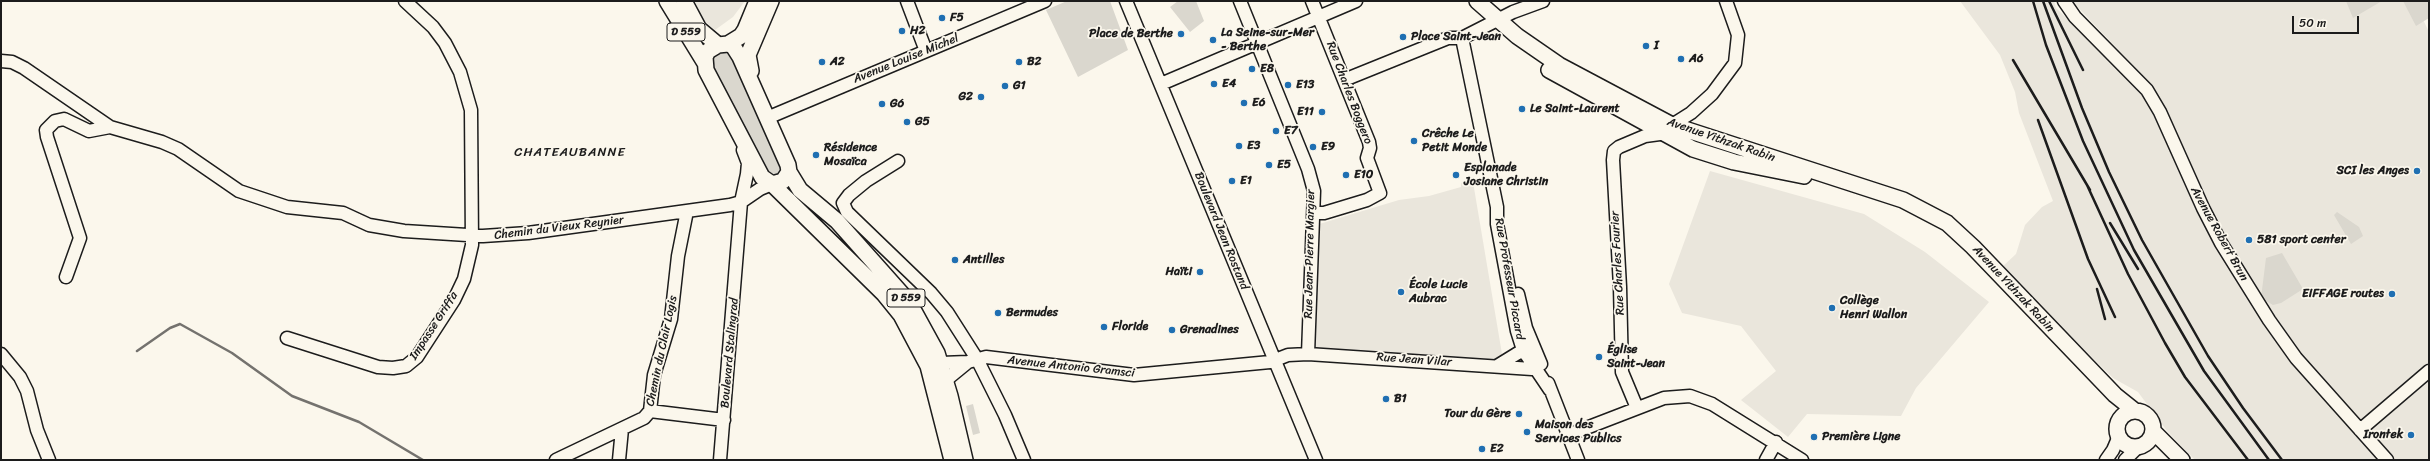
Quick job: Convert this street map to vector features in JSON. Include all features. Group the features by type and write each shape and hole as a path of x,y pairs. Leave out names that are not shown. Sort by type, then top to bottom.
{"main road":[{"name":"D 559","path":"667,1 705,63"},
{"name":"D 559","path":"684,1 699,29 723,44"},
{"path":"723,44 736,49 788,165 789,172 783,181 772,184 762,176 733,122 705,63 708,51 723,44 741,36 757,1"},
{"path":"757,95 748,56 771,1"},
{"name":"Avenue Yithzak Rabin","path":"1465,1 1534,49 1645,122"},
{"name":"Avenue Yithzak Rabin","path":"1477,1 1494,22 1534,61 1595,96 1645,122 1767,156 1831,178 1903,200 1947,223 1973,247 2115,395 2135,411"},
{"name":"Avenue Yithzak Rabin","path":"1673,131 1693,149 1734,162 1804,176 1831,178"},
{"name":"D 559","path":"789,172 800,190 836,221 909,302 930,338 941,364 965,460"},
{"name":"D 559","path":"772,184 884,294 902,316 928,366 952,460"},
{"path":"2115,395 2120,418 2117,430 2119,436 2127,445 2142,445 2170,451"},
{"path":"2120,418 2129,412 2135,411 2146,415 2150,419 2153,431 2170,451 2182,460"},
{"path":"2142,445 2153,431"}],"street":[{"path":"405,1 433,28 445,43 466,90 471,110 472,235"},
{"path":"906,1 926,51"},
{"name":"Avenue Louise Michel","path":"767,118 1045,1"},
{"name":"Boulevard Jean Rostand","path":"1126,1 1272,360 1316,460"},
{"name":"Rue Jean-Pierre Margier","path":"1240,1 1308,169 1314,191 1308,354"},
{"name":"Rue Charles Boggero","path":"1312,1 1369,142 1370,148 1367,158 1380,193 1376,197 1367,200 1324,213 1314,213"},
{"path":"1161,84 1256,42 1356,1"},
{"path":"1344,80 1448,38 1462,38 1494,22 1543,1"},
{"path":"1673,131 1712,94 1735,63 1738,35 1726,1"},
{"name":"Avenue Robert Brun","path":"2064,1 2076,17 2147,90 2160,112 2203,208 2252,294 2296,358 2387,460"},
{"name":"Rue Professeur Piccard","path":"1462,38 1497,207 1497,224 1517,331 1522,350"},
{"path":"1,62 12,62 24,68 110,127"},
{"path":"66,276 80,238 46,137 46,130 55,121 64,119 89,131 110,127"},
{"name":"Boulevard Stalingrad","path":"720,460 741,202 748,163 733,122"},
{"name":"Rue Charles Fourier","path":"1637,408 1622,372 1614,151 1645,122 1673,131"},
{"name":"Chemin du Vieux Reynier","path":"110,127 162,142 184,154 239,191 280,205 343,213 369,225 404,231 492,236 528,233 741,202 754,193"},
{"path":"898,161 866,181 849,195 843,203 846,212 931,293 947,312 973,361 1005,415 1024,460"},
{"path":"754,193 772,184"},
{"name":"Boulevard Stalingrad","path":"738,246 754,193"},
{"name":"Rue Professeur Piccard","path":"1497,207 1503,219 1520,304 1537,360"},
{"name":"Chemin du Clair Logis","path":"556,460 644,418 650,411 654,375 671,319 678,256 687,211"},
{"name":"Impasse Griffa","path":"287,338 378,366 393,368 406,366 417,357 454,300 471,256 472,235"},
{"path":"1496,367 1509,360 1522,350 1537,360 1578,460"},
{"path":"1,354 20,377 27,391 37,430 49,460"},
{"name":"Rue Jean Vilar","path":"1292,355 1308,354 1496,367 1537,360"},
{"name":"Avenue Antonio Gramsci","path":"941,364 993,358 1134,375 1272,360 1292,355"},
{"path":"946,380 973,361"},
{"path":"2360,430 2429,370"},
{"path":"1568,435 1664,398 1690,396 1712,404 1776,442 1802,460"},
{"path":"650,411 724,420"},
{"path":"619,460 622,429"},
{"path":"2106,460 2114,450 2119,436"},
{"path":"1766,460 1776,442"},
{"path":"2125,460 2142,445"}],"shaded area":[{"path":"695,1 745,1 733,17 715,30 701,18"},
{"path":"1067,1 1110,1 1128,50 1078,77 1046,10"},
{"path":"1178,1 1196,1 1204,21 1190,32 1170,7"},
{"path":"1960,1 2054,1 2056,8 2142,90 2194,201 2246,297 2275,337 2382,460 2195,460 2167,431 2138,392 2113,378 2001,268 2016,254 2025,225 2042,207 2053,201 2019,113 2015,92 2000,55"},
{"path":"2072,1 2414,1 2429,32 2429,460 2394,460 2335,395 2305,367 2261,298 2188,170 2175,134 2151,85"},
{"path":"2346,1 2382,1 2353,18"},
{"path":"2403,1 2429,1 2429,18 2416,26"},
{"path":"728,44 788,165 772,184 706,70 708,51"},
{"name":"Collège Henri Wallon","path":"1710,171 1864,214 1925,252 1989,302 1916,388 1901,416 1807,414 1788,437 1741,400 1776,371 1741,326 1682,313 1669,284"},
{"name":"École Lucie Aubrac","path":"1473,182 1502,354 1496,367 1308,354 1316,225 1399,200 1429,196 1461,187 1461,183"},
{"path":"2337,212 2359,227 2363,236 2351,244 2334,215"},
{"path":"2282,253 2303,289 2281,303 2273,305 2261,298 2266,258"},
{"path":"973,404 980,433 973,435 966,406"}],"waterway":[{"path":"137,351 170,328 180,324 232,353 292,396 359,422 423,460"}],"railway":[{"path":"2033,1 2046,45 2083,141 2134,250 2204,371 2269,460"},
{"path":"2043,1 2082,108 2109,172 2142,240 2208,356 2243,408 2282,460"},
{"path":"2049,1 2083,70"},
{"path":"2013,60 2090,190"},
{"path":"2038,120 2088,259 2115,317"},
{"path":"2087,185 2128,274 2165,343 2185,377 2248,460"},
{"path":"2110,223 2138,269"},
{"path":"2097,289 2105,319"}],"place":[{"name":"F5","path":"942,18"},
{"name":"H2","path":"902,31"},
{"name":"Place de Berthe","path":"1181,34"},
{"name":"Place Saint-Jean","path":"1403,37"},
{"name":"La Seine-sur-Mer - Berthe","path":"1213,40"},
{"name":"I","path":"1646,46"},
{"name":"A6","path":"1681,59"},
{"name":"A2","path":"822,62"},
{"name":"B2","path":"1019,62"},
{"name":"E8","path":"1252,69"},
{"name":"E4","path":"1214,84"},
{"name":"E13","path":"1288,85"},
{"name":"G1","path":"1005,86"},
{"name":"G2","path":"981,97"},
{"name":"E6","path":"1244,103"},
{"name":"G6","path":"882,104"},
{"name":"Le Saint-Laurent","path":"1522,109"},
{"name":"E11","path":"1322,112"},
{"name":"G5","path":"907,122"},
{"name":"E7","path":"1276,131"},
{"name":"Crêche Le Petit Monde","path":"1414,141"},
{"name":"E3","path":"1239,146"},
{"name":"E9","path":"1313,147"},
{"name":"Résidence Mosaïca","path":"816,155"},
{"name":"E5","path":"1269,165"},
{"name":"SCI les Anges","path":"2417,171"},
{"name":"E10","path":"1346,175"},
{"name":"Esplanade Josiane Christin","path":"1456,175"},
{"name":"E1","path":"1232,181"},
{"name":"581 sport center","path":"2249,240"},
{"name":"Antilles","path":"955,260"},
{"name":"Haïti","path":"1200,272"},
{"name":"École Lucie Aubrac","path":"1401,292"},
{"name":"EIFFAGE routes","path":"2392,294"},
{"name":"Collège Henri Wallon","path":"1832,308"},
{"name":"Bermudes","path":"998,313"},
{"name":"Floride","path":"1104,327"},
{"name":"Grenadines","path":"1172,330"},
{"name":"Église Saint-Jean","path":"1599,357"},
{"name":"B1","path":"1386,399"},
{"name":"Tour du Gère","path":"1519,414"},
{"name":"Maison des Services Publics","path":"1527,432"},
{"name":"Irontek","path":"2411,435"},
{"name":"Première Ligne","path":"1814,437"},
{"name":"E2","path":"1482,449"}],"district":[{"name":"CHATEAUBANNE","path":"570,153"}]}
